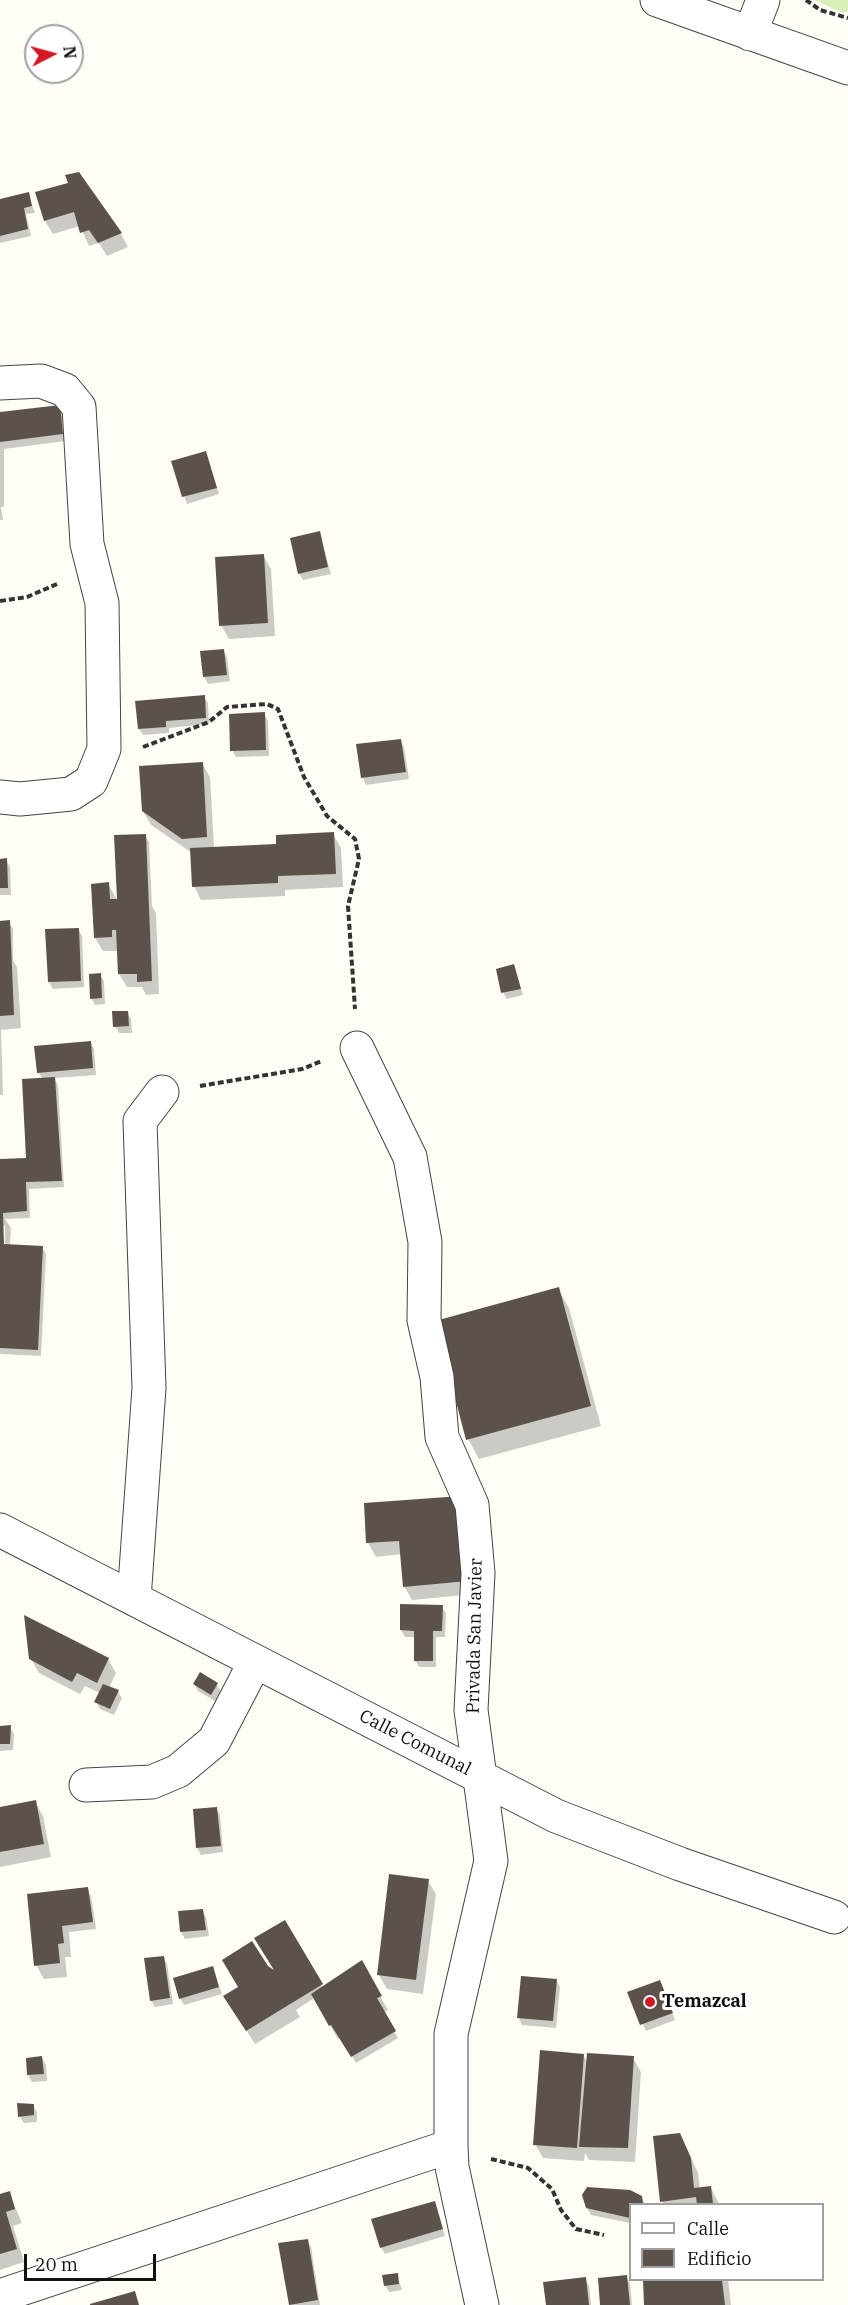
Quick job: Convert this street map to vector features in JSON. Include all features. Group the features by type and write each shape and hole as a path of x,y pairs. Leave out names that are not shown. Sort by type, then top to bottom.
{"street":[{"path":"657,0 848,68"},
{"path":"750,33 763,0"},
{"path":"0,383 41,381 65,390 79,407 87,544 102,603 104,749 96,769 70,794 20,799 0,797"},
{"name":"Privada San Javier","path":"357,1048 410,1157 425,1242 424,1320 437,1377 442,1437 472,1505 478,1573 471,1710 481,1777"},
{"path":"134,1599 149,1388 140,1121 162,1092"},
{"name":"Calle Comunal","path":"0,1530 481,1777 491,1861 451,2034 452,2157 482,2305"},
{"path":"86,1785 152,1782 178,1771 214,1741 255,1662"},
{"path":"481,1777 556,1816 680,1864 834,1917"},
{"path":"0,2296 452,2157"}],"path":[{"path":"806,0 820,10 848,18"},
{"path":"0,601 27,597 64,581 87,544"},
{"path":"96,769 170,735 209,722 227,707 267,704 278,709 304,777 327,816 355,838 359,859 348,906 357,1048 302,1069 162,1092"},
{"path":"452,2157 492,2158 528,2168 552,2189 561,2210 576,2229 604,2235"}],"green space":[{"path":"814,0 848,0 848,11 843,13"}],"building":[{"path":"79,172 122,233 98,243 89,230 80,233 74,212 44,221 35,192 68,183 65,175"},
{"path":"29,192 32,206 24,208 28,229 0,236 0,199"},
{"path":"60,405 63,434 0,442 0,412"},
{"path":"206,451 217,488 182,497 171,461"},
{"path":"320,531 328,567 298,574 290,538"},
{"path":"264,554 268,623 219,626 215,557"},
{"path":"224,649 227,675 203,677 200,651"},
{"path":"205,695 206,718 166,721 166,727 138,729 135,701"},
{"path":"265,712 266,750 230,751 229,714"},
{"path":"401,739 406,772 361,778 356,744"},
{"path":"203,762 207,837 182,839 142,811 139,766"},
{"path":"334,832 336,874 278,876 278,883 192,887 190,848 276,844 276,835"},
{"path":"146,834 152,981 137,982 137,974 118,974 116,930 112,930 112,937 94,938 91,884 109,882 110,899 117,899 114,835"},
{"path":"7,858 8,888 0,888 0,859"},
{"path":"10,920 14,1015 0,1016 0,921"},
{"path":"79,928 81,981 48,982 45,929"},
{"path":"514,964 521,989 501,993 496,969"},
{"path":"101,973 102,998 90,999 89,974"},
{"path":"112,1011 128,1011 129,1026 113,1027"},
{"path":"91,1041 93,1068 37,1073 34,1046"},
{"path":"55,1077 62,1181 26,1182 27,1211 3,1213 4,1244 43,1246 38,1350 0,1348 0,1159 26,1158 22,1079"},
{"path":"559,1287 591,1406 466,1440 435,1321"},
{"path":"461,1496 468,1581 403,1587 399,1541 366,1543 364,1503"},
{"path":"400,1604 443,1605 442,1631 433,1631 433,1661 414,1661 414,1631 400,1630"},
{"path":"24,1615 109,1658 97,1683 77,1673 72,1682 29,1659"},
{"path":"200,1672 218,1683 211,1695 193,1684"},
{"path":"103,1684 119,1690 110,1709 94,1702"},
{"path":"11,1725 10,1744 0,1744 0,1726"},
{"path":"36,1800 44,1844 0,1852 0,1807"},
{"path":"217,1807 221,1846 196,1848 193,1809"},
{"path":"389,1874 429,1879 416,1980 377,1975"},
{"path":"88,1887 93,1922 62,1926 64,1943 58,1944 60,1963 34,1966 27,1894"},
{"path":"203,1909 206,1930 180,1932 178,1911"},
{"path":"285,1920 323,1984 246,2031 223,1996 238,1987 222,1960 252,1941 268,1966 274,1970 254,1938"},
{"path":"164,1956 170,1998 150,2001 144,1958"},
{"path":"362,1960 382,1996 377,1998 396,2031 351,2057 331,2025 329,2026 311,1994"},
{"path":"213,1966 219,1987 179,1999 173,1978"},
{"path":"521,1976 557,1979 553,2021 517,2018"},
{"name":"Temazcal","path":"660,1980 673,2013 640,2025 627,1992"},
{"path":"540,2050 584,2054 577,2148 533,2145"},
{"path":"587,2053 634,2056 628,2148 579,2147"},
{"path":"42,2056 44,2074 27,2075 26,2058"},
{"path":"17,2103 34,2104 34,2115 18,2117"},
{"path":"680,2133 691,2158 694,2188 711,2186 713,2203 697,2203 696,2197 660,2202 653,2136"},
{"path":"587,2187 630,2190 642,2196 643,2203 629,2203 629,2218 586,2208 582,2195"},
{"path":"10,2191 15,2209 6,2212 17,2249 0,2254 0,2194"},
{"path":"435,2201 443,2229 380,2248 371,2219"},
{"path":"308,2239 318,2300 289,2305 278,2243"},
{"path":"398,2273 399,2284 384,2286 382,2275"},
{"path":"627,2275 630,2305 600,2305 598,2278"},
{"path":"586,2277 589,2305 546,2305 543,2282"},
{"path":"643,2281 722,2281 725,2305 644,2305"},
{"path":"135,2291 139,2305 90,2305 90,2304"}],"place":[{"name":"Temazcal","path":"650,2002"}]}
